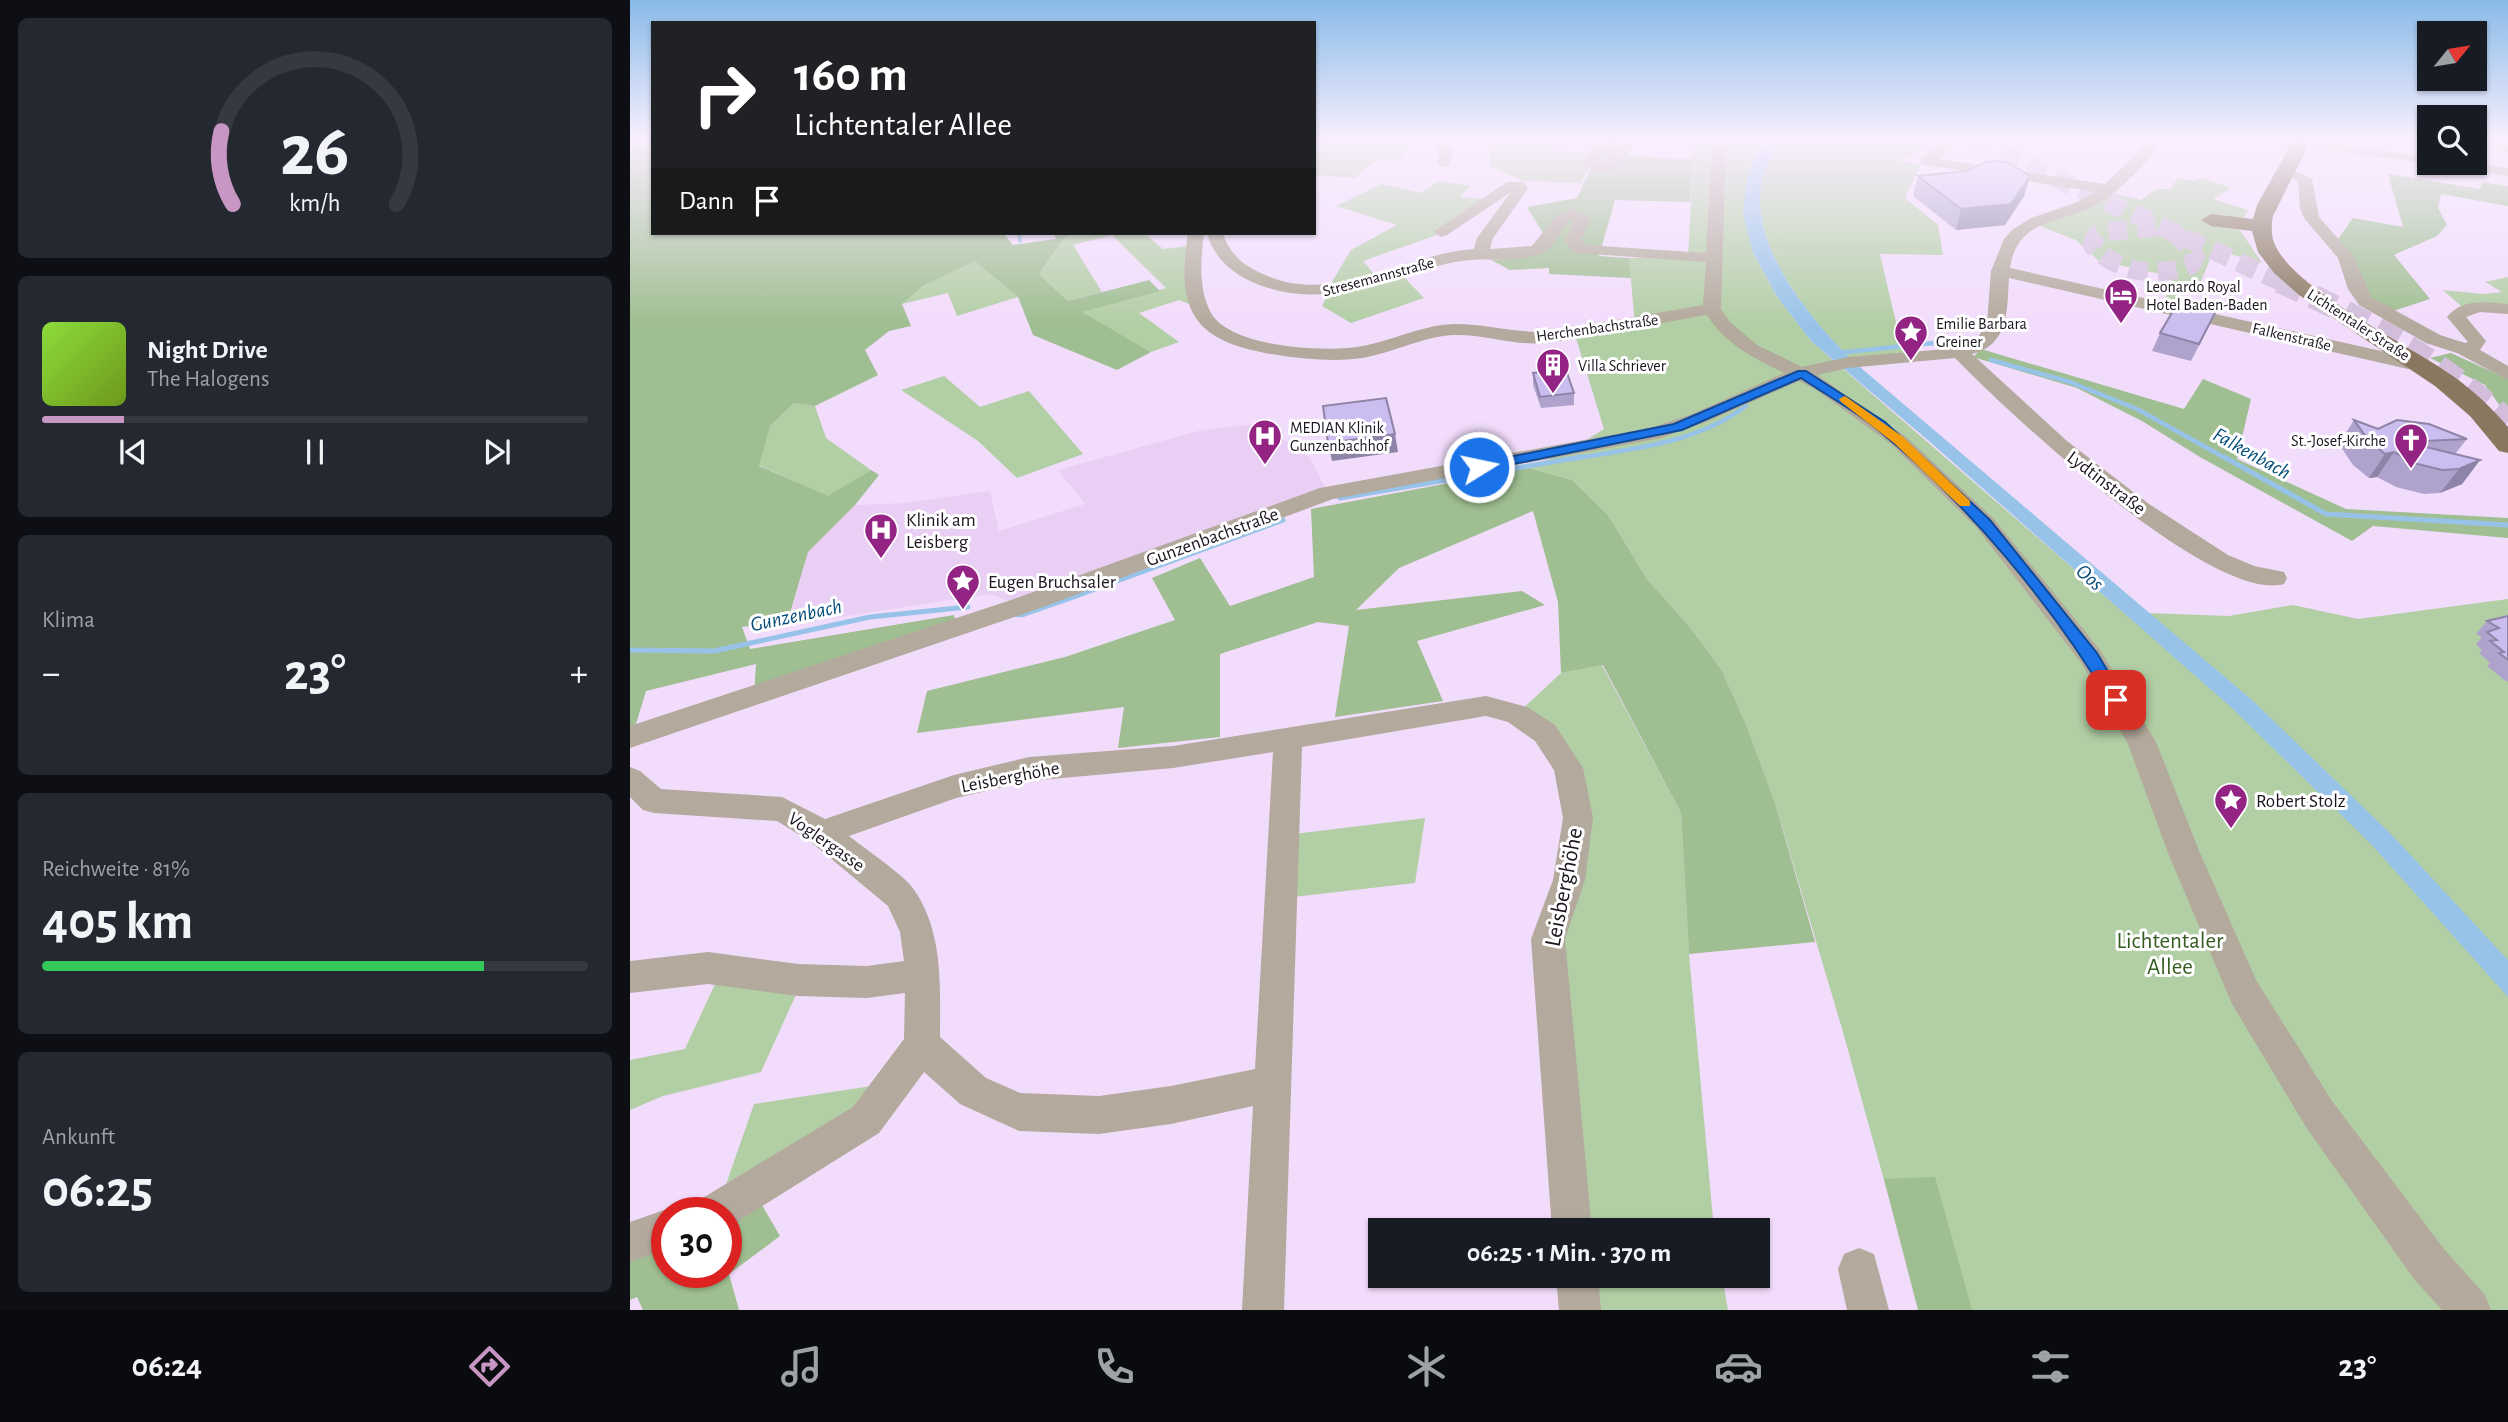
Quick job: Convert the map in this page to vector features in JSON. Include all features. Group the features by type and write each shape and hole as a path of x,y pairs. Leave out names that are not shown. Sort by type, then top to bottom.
{"main road":[{"path":"2216,223 2261,228 2271,202"},
{"name":"Lichtentaler Straße","path":"2261,228 2265,247 2272,258 2303,288 2336,312 2421,363 2484,412 2508,445"},
{"path":"2484,412 2508,431"}],"street":[{"name":"Stresemannstraße","path":"1441,232 1486,202"},
{"name":"Stresemannstraße","path":"1481,252 1485,239 1512,202"},
{"path":"1716,202 1712,309 1723,326 1741,342 1772,362 1802,374 1880,425 1975,513 2091,657 2142,743 2184,853 2244,992 2319,1114 2430,1264 2470,1310"},
{"path":"1959,352 1985,342 1997,322 1999,271 2010,242 2026,228 2087,202"},
{"path":"2307,202 2312,218 2346,257 2357,289 2365,302 2433,339 2464,349 2508,374"},
{"name":"Stresemannstraße","path":"1216,235 1226,258 1244,271 1271,286 1302,293 1330,290 1434,261 1481,252 1537,250 1547,242 1562,218 1576,214 1583,218 1573,242 1582,250 1713,258"},
{"name":"Herchenbachstraße","path":"1196,235 1191,273 1201,312 1210,324 1218,332 1244,344 1289,351 1337,354 1363,352 1439,331 1456,330 1542,338 1712,309"},
{"name":"Falkenstraße","path":"1999,271 2408,363 2421,363"},
{"path":"2464,349 2474,346 2477,341 2456,317 2460,312 2474,307 2508,309"},
{"name":"Gunzenbachstraße","path":"630,737 1023,605 1328,494 1654,434 1678,427 1802,374 1833,365 1959,352"},
{"name":"Lydtinstraße","path":"1959,352 1997,391 2081,465 2133,503 2224,565 2259,577 2275,578"},
{"name":"Leisberghöhe","path":"822,833 954,786 1029,769 1173,757 1486,706 1517,714 1545,733 1568,768 1578,818 1569,880 1548,939 1572,1218"},
{"path":"1263,1310 1288,738"},
{"name":"Voglergasse","path":"630,779 654,801 721,803 782,810 822,833 900,896 917,932 923,974 922,1045"},
{"path":"630,977 708,968 797,980 853,982 923,974"},
{"path":"741,1197 866,1120 922,1045 973,1091 1020,1112 1099,1115 1171,1105 1272,1084"},
{"path":"630,1242 651,1235"},
{"path":"1859,1269 1868,1310"},
{"path":"1578,1288 1580,1310"}],"shaded area":[{"path":"1264,426 1310,458 1328,493 1023,605 989,594 788,625 808,552 855,505 906,503 990,491 999,531 1085,504 1058,470 1202,430"}],"green space":[{"path":"630,202 651,202 651,235 1005,235 1013,245 1056,239 1055,235 1070,235 1064,238 1039,274 1068,301 1149,280 1160,291 1082,312 1151,352 1117,370 1033,335 1018,297 975,261 923,286 902,304 911,326 889,331 865,350 878,375 815,406 794,403 770,426 759,466 828,496 871,470 879,475 855,505 808,552 788,620 742,627 750,649 954,615 957,627 754,695 756,664 646,691 636,724 630,727"},
{"path":"1344,202 1482,202 1437,235 1363,261 1374,274 1329,287 1351,250 1397,225 1336,206"},
{"path":"1554,202 1614,202 1599,256 1629,258 1631,278 1549,274 1549,268 1510,270 1491,260 1537,255 1544,235 1527,207"},
{"name":"Lichtentaler Allee","path":"1691,202 1749,202 1753,252 1776,295 1811,341 2128,616 2147,613 2229,616 2293,605 2358,619 2508,599 2508,1310 1920,1310 1843,1032 1775,803 1746,724 1721,669 1689,626 1647,579 1608,515 1572,480 1529,468 1574,448 1604,429 1576,338 1635,325 1629,258 1688,257"},
{"path":"1760,202 1910,202 1938,225 1943,255 1880,254 1904,357 1854,362 1792,289 1776,260 1764,229"},
{"path":"2091,202 2223,202 2248,210 2244,218 2221,227 2240,230 2262,263 2227,253 2212,254 2198,289 2183,286 2175,307 2163,304 2172,281 2165,275 2099,261 2076,240 2037,225"},
{"path":"2396,202 2439,202 2438,208 2447,225 2437,236 2394,255 2430,299 2390,312 2370,301 2338,239 2353,218 2403,227"},
{"path":"2486,202 2508,202 2508,206"},
{"path":"1070,235 1112,235 1073,245 1102,292 1068,301 1039,274 1064,238"},
{"path":"1112,235 1146,235 1163,249 1189,246 1196,307 1179,300 1139,313 1179,342 1151,352 1081,312 1166,288"},
{"path":"975,260 1018,297 957,316 948,293 902,304 923,286"},
{"path":"1401,274 1424,298 1351,323 1322,306 1328,294"},
{"path":"2508,277 2508,305 2461,306 2443,290 2483,294 2502,292 2485,282"},
{"path":"1981,349 2184,409 2203,379 2251,399 2237,459 2346,509 2508,518 2508,538 2373,526 2352,541 2200,457 2142,421 2077,388 1973,357"},
{"path":"2451,353 2508,379 2508,417 2485,385 2430,358"},
{"path":"944,376 980,407 1029,391 1083,454 1017,478 978,441 901,390"},
{"path":"794,403 815,406 826,438 871,470 828,497 758,465 770,426"},
{"path":"1529,468 1572,480 1608,515 1647,579 1689,626 1721,669 1746,724 1775,803 1815,942 1689,954 1681,813 1603,665 1561,673 1558,602 1533,511 1399,568 1356,610 1522,591 1545,605 1417,641 1443,701 1335,717 1349,626 1318,622 1220,654 1220,737 1118,748 1124,707 917,733 927,691 1065,657 1175,620 1152,578 1200,558 1230,606 1314,577 1311,509"},
{"path":"1602,665 1681,813 1689,954 1713,1218 1571,1218 1554,1022 1569,880 1568,768 1517,714 1561,673"},
{"path":"1425,818 1415,883 1293,897 1294,834"},
{"path":"715,984 799,988 761,1072 663,1096 630,1110 630,1060 685,1049"},
{"path":"878,1085 858,1115 723,1193 754,1104"},
{"path":"1935,1177 1972,1310 1918,1310 1884,1179"},
{"path":"758,1198 780,1236 742,1264 742,1206"},
{"path":"651,1235 651,1288 733,1288 739,1310 643,1310 637,1297 630,1300 630,1242"},
{"path":"1578,1288 1724,1288 1728,1310 1580,1310"}],"water":[{"name":"Oos","path":"1744,202 1760,202 1764,229 1776,260 1792,289 1854,362 2252,700 2391,834 2508,960 2508,997 2371,844 2233,709 1811,341 1776,295 1753,252 1743,214"}],"building":[{"path":"1952,202 2012,202 2011,204 1961,209"},
{"path":"2179,301 2217,309 2199,344 2160,333"},
{"path":"1566,370 1574,393 1540,397 1533,373"},
{"path":"1386,398 1395,434 1328,443 1323,406"},
{"path":"2354,420 2378,429 2397,420 2429,424 2467,439 2405,442 2480,460 2459,469 2442,470 2414,463 2394,452 2385,454 2369,441"},
{"path":"2508,616 2508,660 2499,653 2504,652 2490,641 2497,640 2487,632 2499,628 2487,621"}],"waterway":[{"path":"1019,235 1020,241"},
{"name":"Falkenbach","path":"1837,353 1934,343 1946,346"},
{"name":"Falkenbach","path":"1991,360 2070,382 2137,409 2227,459"},
{"name":"Gunzenbach","path":"1571,459 1639,448 1684,437 1706,429 1746,406"},
{"name":"Gunzenbach","path":"1340,498 1581,457"},
{"name":"Falkenbach","path":"2224,457 2326,514 2508,525"},
{"name":"Gunzenbach","path":"1013,614 1022,615 1068,599 1283,520"},
{"name":"Gunzenbach","path":"630,650 714,651 870,617 968,607"}],"tunnel":[{"path":"2108,202 2173,232"},
{"path":"2156,227 2103,232 2096,235 2092,245 2113,262 2138,270 2165,271 2191,265 2195,257 2187,244 2173,232"},
{"path":"2173,232 2284,283"},
{"path":"2280,281 2342,310 2400,342 2455,378 2508,422"}],"slow traffic":[{"path":"1845,399 1898,440 1965,504"}],"place":[{"name":"Leonardo Royal Hotel Baden-Baden","path":"2121,325"},
{"name":"Emilie Barbara Greiner","path":"1911,362"},
{"name":"Villa Schriever","path":"1553,395"},
{"name":"MEDIAN Klinik Gunzenbachhof","path":"1265,466"},
{"name":"St.-Josef-Kirche","path":"2411,470"},
{"name":"Klinik am Leisberg","path":"881,560"},
{"name":"Eugen Bruchsaler","path":"963,611"},
{"name":"Robert Stolz","path":"2231,830"}],"route":[{"path":"1479,467 1654,434 1678,427 1802,374 1880,425 1985,523 2091,657 2116,700"}]}
